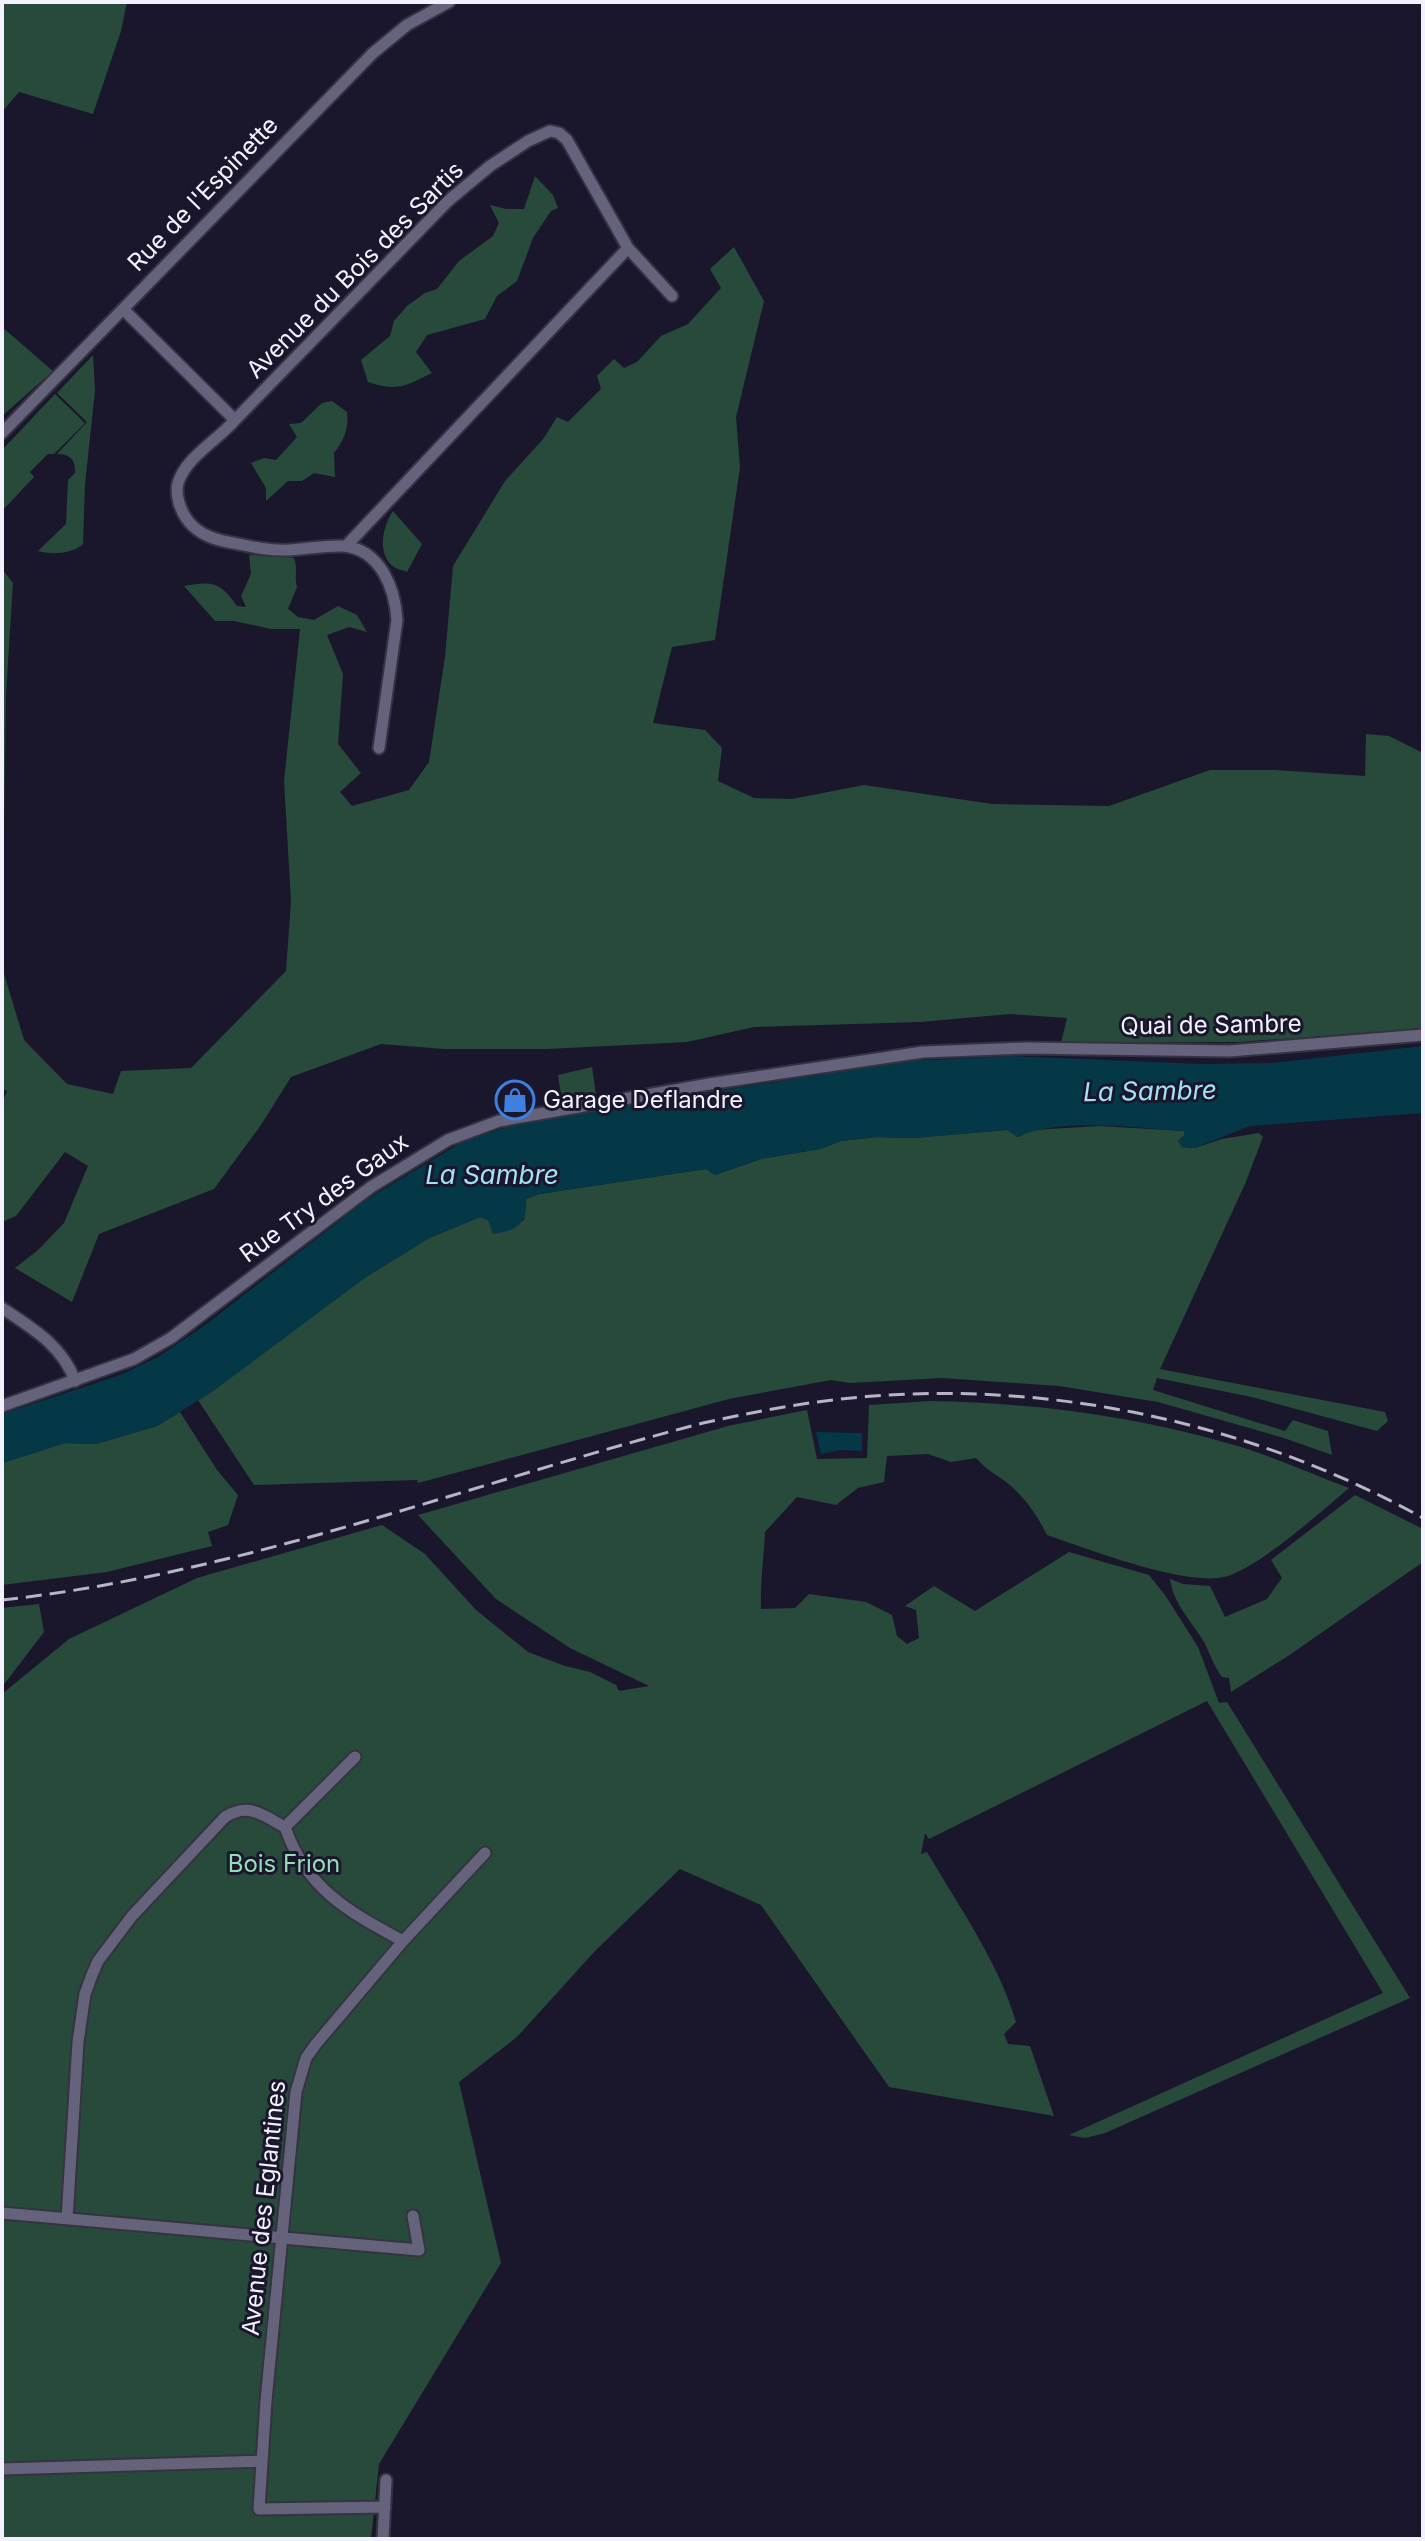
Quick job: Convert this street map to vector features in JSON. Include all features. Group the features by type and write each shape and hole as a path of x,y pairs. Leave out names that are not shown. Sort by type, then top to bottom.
{"street":[{"name":"Rue de l'Espinette","path":"2,433 373,53 407,25 449,2"},
{"name":"Avenue du Bois des Sartis","path":"346,546 285,550 221,541 195,528 179,504 177,485 188,467 448,201 508,153 550,131 559,133 567,140 628,248 672,296"},
{"path":"379,748 393,656 396,603 389,578 371,558 346,546 628,248"},
{"path":"123,309 235,420"},
{"name":"Quai de Sambre","path":"999,1049 1229,1051 1423,1035"},
{"name":"Rue Try des Gaux","path":"2,1406 134,1359 171,1338 371,1187 420,1154 476,1128 522,1115 848,1062 923,1052 999,1049"},
{"path":"2,1308 59,1350 75,1381"},
{"path":"285,1827 355,1757"},
{"path":"67,2219 78,2042 85,1994 98,1961 132,1916 225,1817 237,1810 248,1809 285,1827 301,1864 325,1892 356,1916 403,1941"},
{"name":"Avenue des Eglantines","path":"385,2507 259,2509 296,2092 303,2066 316,2044 403,1941 485,1853"},
{"path":"2,2213 419,2250 413,2216"},
{"path":"2,2469 262,2461"},
{"path":"383,2539 386,2480"}],"green space":[{"path":"2,2 127,2 121,31 93,114 19,92 2,112"},
{"path":"535,176 553,195 558,208 551,211 533,238 517,281 497,296 485,319 427,335 416,352 432,373 394,387 368,382 361,360 390,336 394,321 407,306 425,293 437,289 459,261 493,236 499,223 490,205 524,209"},
{"path":"734,247 764,301 736,417 740,467 715,640 672,647 653,723 705,730 722,748 718,781 754,798 792,799 864,785 992,804 1109,806 1210,770 1275,770 1365,776 1366,734 1389,736 1423,753 1423,1029 1238,1042 1061,1043 1067,1018 1010,1014 920,1022 754,1027 687,1042 547,1049 444,1049 381,1044 291,1077 261,1125 214,1189 99,1234 72,1302 15,1268 64,1223 88,1166 65,1152 16,1216 2,1222 2,1103 7,1091 2,1089 2,967 24,1040 67,1084 113,1094 121,1071 191,1068 286,971 291,901 284,781 300,629 271,629 234,621 215,621 184,586 215,585 226,592 237,606 246,607 241,596 251,574 249,555 272,553 294,558 297,587 288,609 298,617 314,620 338,606 357,615 367,632 349,627 327,635 343,674 338,744 361,773 340,792 352,806 409,790 429,762 445,657 453,566 505,481 544,438 557,417 568,422 601,389 597,376 614,359 624,368 637,362 661,336 688,324 721,288 710,269"},
{"path":"2,327 53,371 2,416"},
{"path":"93,355 95,391 85,484 83,544 62,553 38,551 66,524 68,480 75,473 75,468 71,458 57,454 87,422 57,393"},
{"path":"55,394 85,423 54,454 48,454 30,472 34,477 2,511 2,450"},
{"path":"332,401 347,412 345,434 334,453 335,477 314,473 302,481 288,481 266,501 266,488 251,463 264,458 276,460 297,437 289,424 301,423 322,403"},
{"path":"393,511 422,544 407,572 388,562 383,548 386,524"},
{"path":"2,569 13,583 6,695 2,954"},
{"path":"592,1067 596,1095 562,1102 558,1075"},
{"path":"1099,1126 1184,1131 1186,1135 1178,1141 1183,1147 1195,1148 1222,1139 1259,1133 1263,1137 1245,1184 1160,1369 1385,1412 1388,1421 1377,1431 1252,1397 1157,1378 1153,1390 1285,1431 1293,1420 1328,1431 1332,1455 1158,1402 1059,1386 942,1378 850,1383 831,1380 729,1399 418,1483 417,1480 254,1485 198,1400 366,1277 429,1238 480,1217 503,1232 524,1220 526,1199 539,1194 706,1169 715,1175 761,1159 820,1149 841,1141 1007,1130 1018,1137 1033,1130"},
{"name":"Bois Frion","path":"930,1401 1045,1408 1159,1426 1249,1449 1349,1488 1254,1563 1224,1577 1207,1578 1136,1565 1047,1535 1023,1498 976,1458 951,1462 928,1454 887,1456 884,1482 858,1488 836,1505 797,1497 765,1532 761,1609 795,1608 809,1594 866,1602 892,1615 897,1636 907,1644 919,1638 916,1610 905,1606 934,1586 975,1611 1069,1552 1149,1575 1198,1647 1219,1703 1227,1702 1410,1998 1105,2133 1085,2138 1069,2135 1383,1993 1207,1701 929,1839 925,1833 921,1854 927,1852 989,1956 1016,2022 1004,2034 1008,2044 1030,2046 1054,2116 889,2087 761,1905 680,1869 595,1951 517,2037 459,2082 501,2263 379,2464 371,2539 2,2539 2,1694 69,1639 197,1578 382,1525 425,1554 476,1610 528,1652 590,1672 616,1685 619,1691 649,1686 570,1648 496,1599 418,1515 728,1426 807,1410 817,1459 867,1458 869,1405"},
{"path":"180,1412 217,1470 238,1495 228,1525 208,1532 212,1546 107,1572 2,1585 2,1463 65,1443 96,1444 157,1426"},
{"path":"1355,1495 1423,1529 1423,1562 1231,1692 1229,1678 1222,1677 1217,1669 1204,1642 1179,1604 1170,1579 1183,1584 1210,1586 1225,1617 1267,1599 1282,1578 1271,1560"},
{"path":"39,1604 44,1632 2,1687 2,1608"}],"water":[{"name":"La Sambre","path":"1423,1046 1423,1113 1250,1126 1195,1148 1182,1147 1178,1141 1184,1131 1099,1125 1055,1127 1017,1137 1007,1130 913,1138 877,1137 841,1141 820,1149 761,1159 715,1175 706,1169 539,1194 526,1199 525,1214 515,1228 493,1234 488,1220 480,1217 431,1237 366,1277 212,1392 157,1426 96,1444 65,1443 2,1463 2,1414 120,1375 158,1357 205,1325 369,1198 464,1141 522,1122 906,1061 1013,1056 1204,1064 1272,1063"},
{"path":"816,1432 862,1433 862,1451 840,1450 821,1454"}],"railway":[{"path":"2,1600 180,1570 268,1548 703,1423 823,1401 916,1394 992,1395 1067,1401 1141,1414 1215,1432 1286,1455 1356,1484 1423,1518"}],"place":[{"name":"Garage Deflandre","path":"515,1100"}]}
